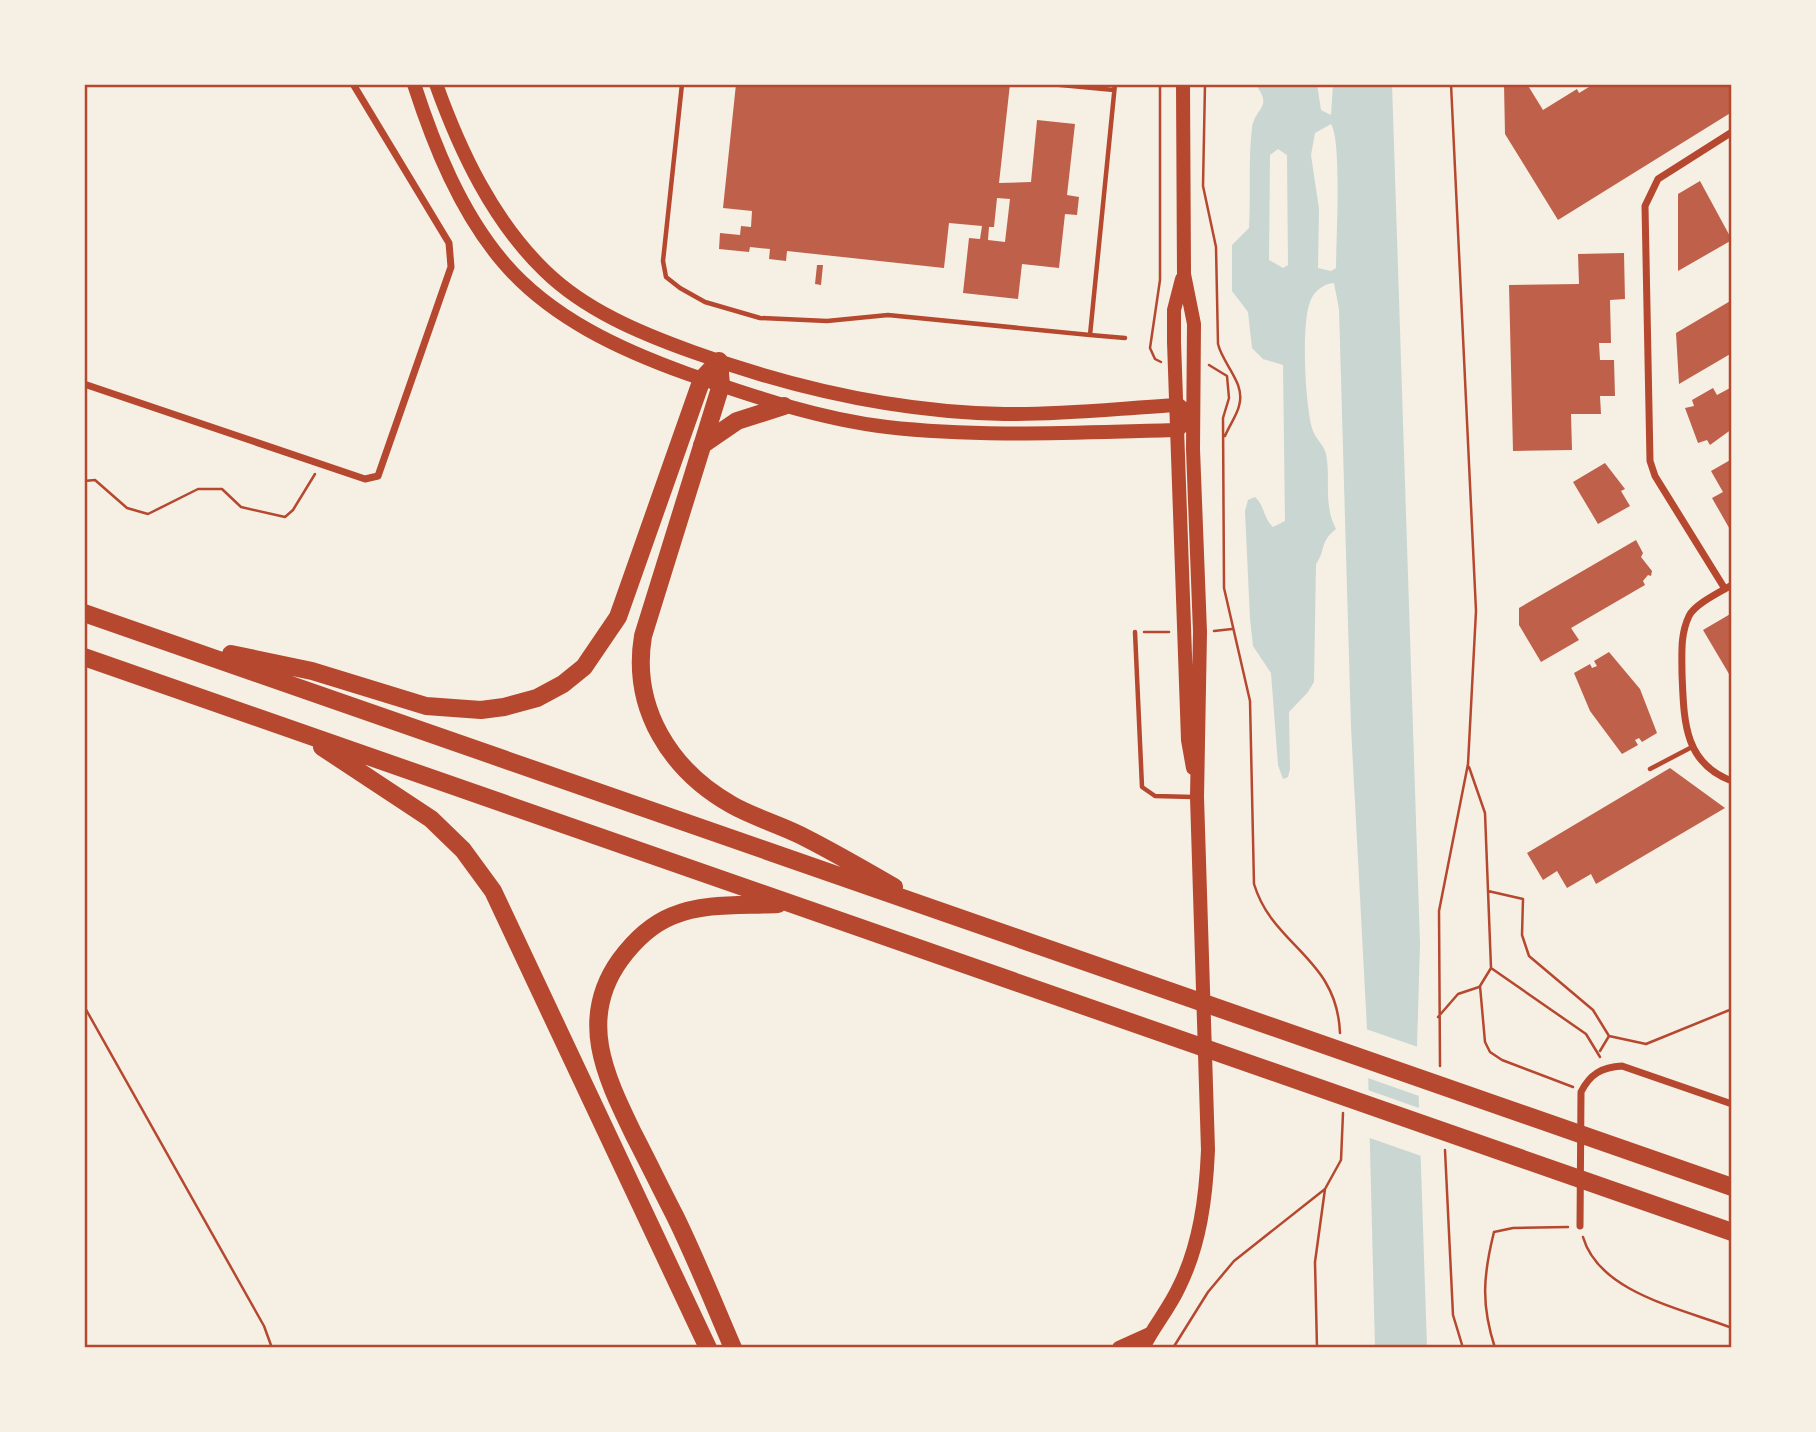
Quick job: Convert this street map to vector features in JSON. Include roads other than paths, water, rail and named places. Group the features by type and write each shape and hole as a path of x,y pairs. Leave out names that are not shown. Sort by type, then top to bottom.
{"highway":[{"path":"163,640 312,671 426,706 481,710 537,698 563,684 584,667 618,617 702,379 719,361"},
{"path":"719,361 721,385 649,612 641,651 645,698 656,728 688,774 716,796 799,834 937,910"},
{"path":"702,445 737,421 784,406"},
{"path":"84,613 1193,999 1334,1043 1459,1092 1732,1187"},
{"path":"84,657 1216,1052 1336,1097 1732,1232"},
{"path":"299,732 431,819 463,850 493,891 708,1348"},
{"path":"733,1348 681,1228 605,1076 600,1051 599,1018 604,992 617,964 641,935 656,925 671,916 699,908 788,904"}],"main road":[{"path":"414,84 447,170 482,233 505,264 559,312 632,353 784,406 885,427 942,432 1178,430 1192,416"},
{"path":"436,84 455,134 484,190 501,216 546,272 599,311 662,340 719,361 815,389 922,409 1006,414 1179,405 1192,416"},
{"path":"1143,1348 1179,1287 1194,1249 1207,1177 1197,797 1200,632 1192,416 1194,324 1184,274 1183,84"},
{"path":"1184,274 1174,310 1188,740 1197,797"},
{"path":"1119,1348 1150,1334"}],"street":[{"path":"84,384 365,479 377,476 451,267 449,243 353,84"},
{"path":"1732,132 1658,179 1645,206 1650,461 1655,476 1728,587 1690,613 1681,638 1684,725 1692,747 1701,761 1718,776 1732,781"},
{"path":"1580,1226 1581,1093 1601,1069 1622,1066 1732,1104"}],"lane":[{"path":"682,84 663,261 666,277 680,288 736,313 760,318 827,321 888,315 1125,338"},
{"path":"1049,84 1115,87 1090,335"},
{"path":"1135,632 1142,787 1155,796 1197,797"},
{"path":"1650,769 1692,747"}]}
